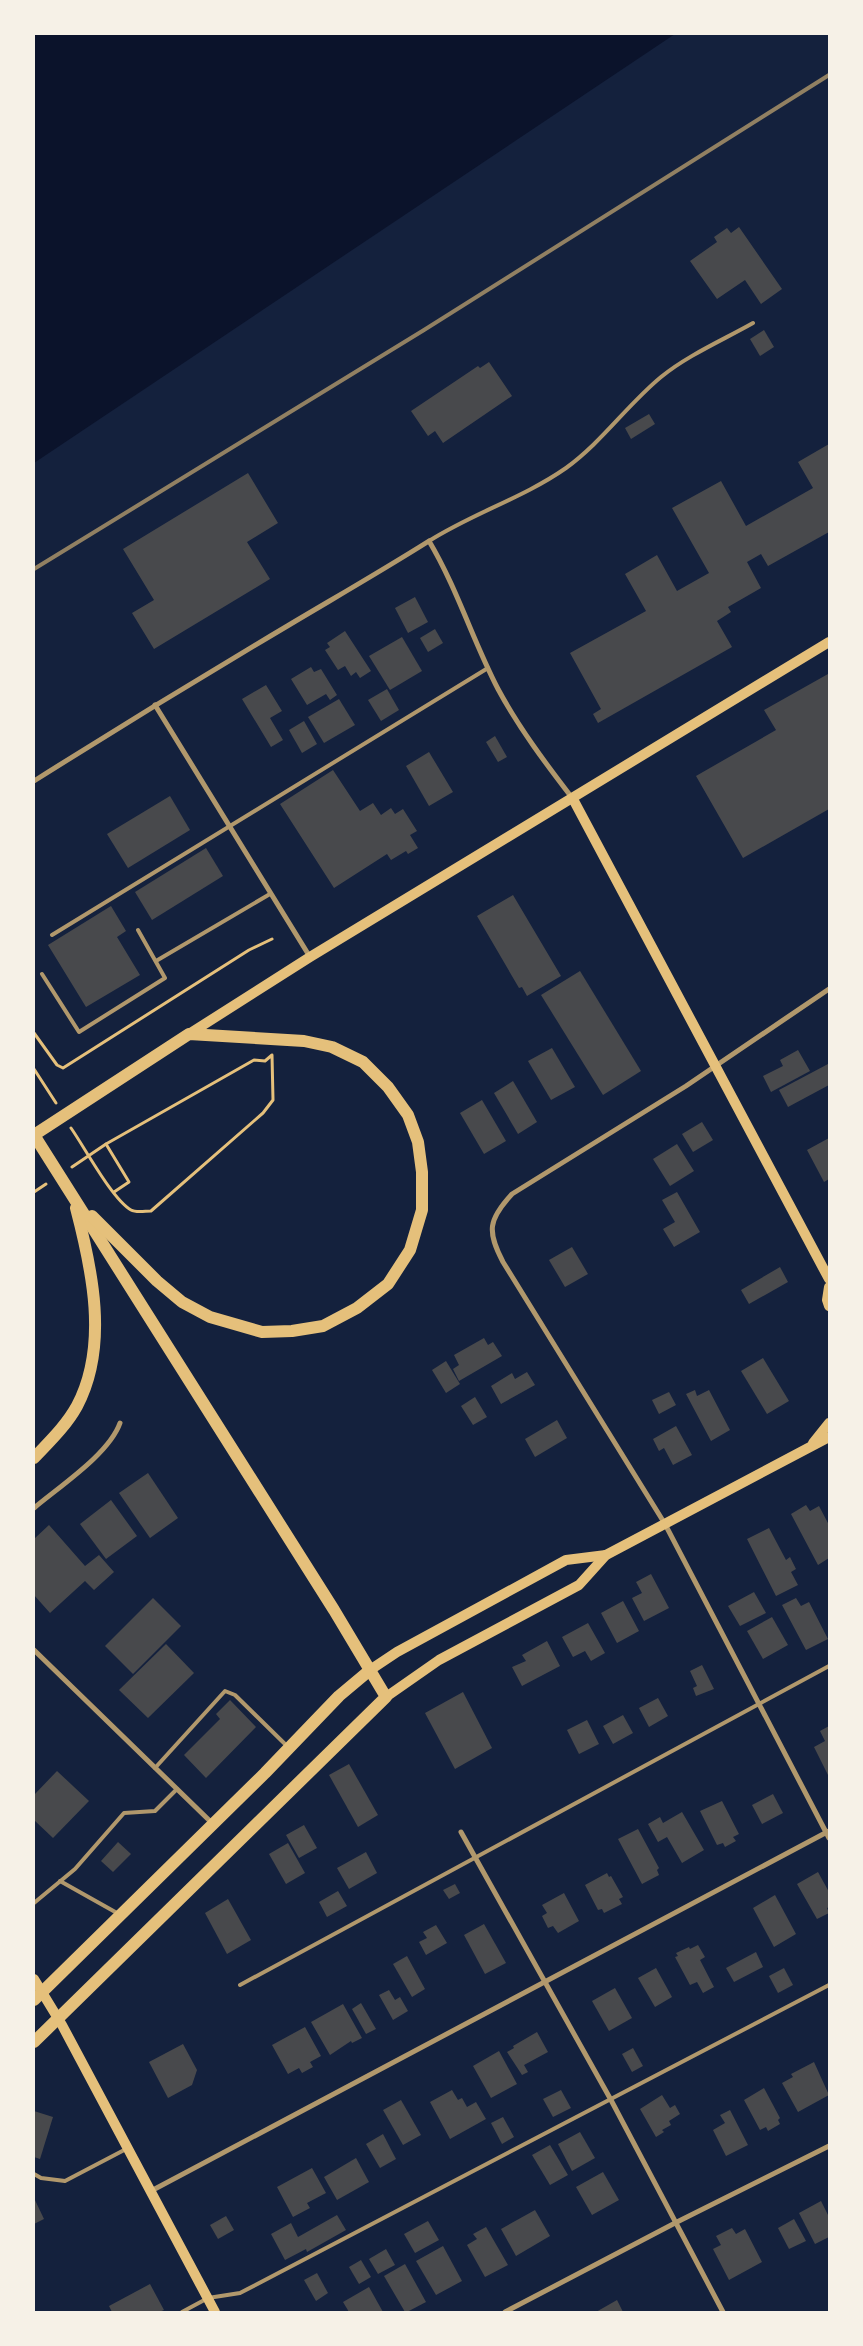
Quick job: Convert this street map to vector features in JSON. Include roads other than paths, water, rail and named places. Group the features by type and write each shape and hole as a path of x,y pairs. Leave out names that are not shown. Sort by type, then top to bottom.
{"main road":[{"path":"386,1697 34,1135 310,958 829,642"},
{"path":"573,799 829,1279"},
{"path":"73,1196 132,1257 182,1302 210,1317 229,1323 262,1332 292,1331 323,1326 357,1308 388,1284 410,1250 422,1210 422,1182 418,1142 408,1115 388,1087 363,1062 332,1047 304,1041 189,1034"},
{"path":"34,1458 65,1424 77,1405 88,1378 92,1353 95,1320 93,1293 86,1247 73,1196"},
{"path":"829,1287 826,1300 829,1306"},
{"path":"810,1447 829,1422"},
{"path":"34,2042 386,1697 439,1660 579,1585 606,1555 829,1437"},
{"path":"38,1996 213,1824 333,1702 370,1670 397,1652 566,1560 606,1555"},
{"path":"34,1979 38,1996 58,2018 215,2312"}],"street":[{"path":"34,781 155,705 312,611 357,587 429,541 446,570 488,668 511,712 573,799"},
{"path":"155,705 310,958"},
{"path":"829,989 717,1066 512,1194 495,1214 491,1235 503,1262 665,1524 828,1831 829,1838"},
{"path":"34,1508 103,1450 114,1436 120,1423"},
{"path":"34,1650 213,1824"},
{"path":"151,2191 828,1831"},
{"path":"461,1832 546,1981 677,2222 723,2312"},
{"path":"505,2312 677,2222 829,2146"}],"lane":[{"path":"429,541 464,520 525,494 551,478 601,439 660,378 673,368 753,323"},
{"path":"52,935 488,668"},
{"path":"156,961 270,894"},
{"path":"42,974 79,1032 165,978 138,930"},
{"path":"240,1985 829,1666"},
{"path":"155,1768 224,1691 235,1695 289,1748"},
{"path":"34,1903 75,1869 124,1813 155,1812 177,1789"},
{"path":"60,1882 121,1915"},
{"path":"182,2312 208,2298 240,2293 829,1985"},
{"path":"34,2174 41,2178 65,2181 128,2148"}],"water":[{"path":"34,34 675,34 34,463"}],"railway":[{"path":"34,569 424,330 829,75"}]}
